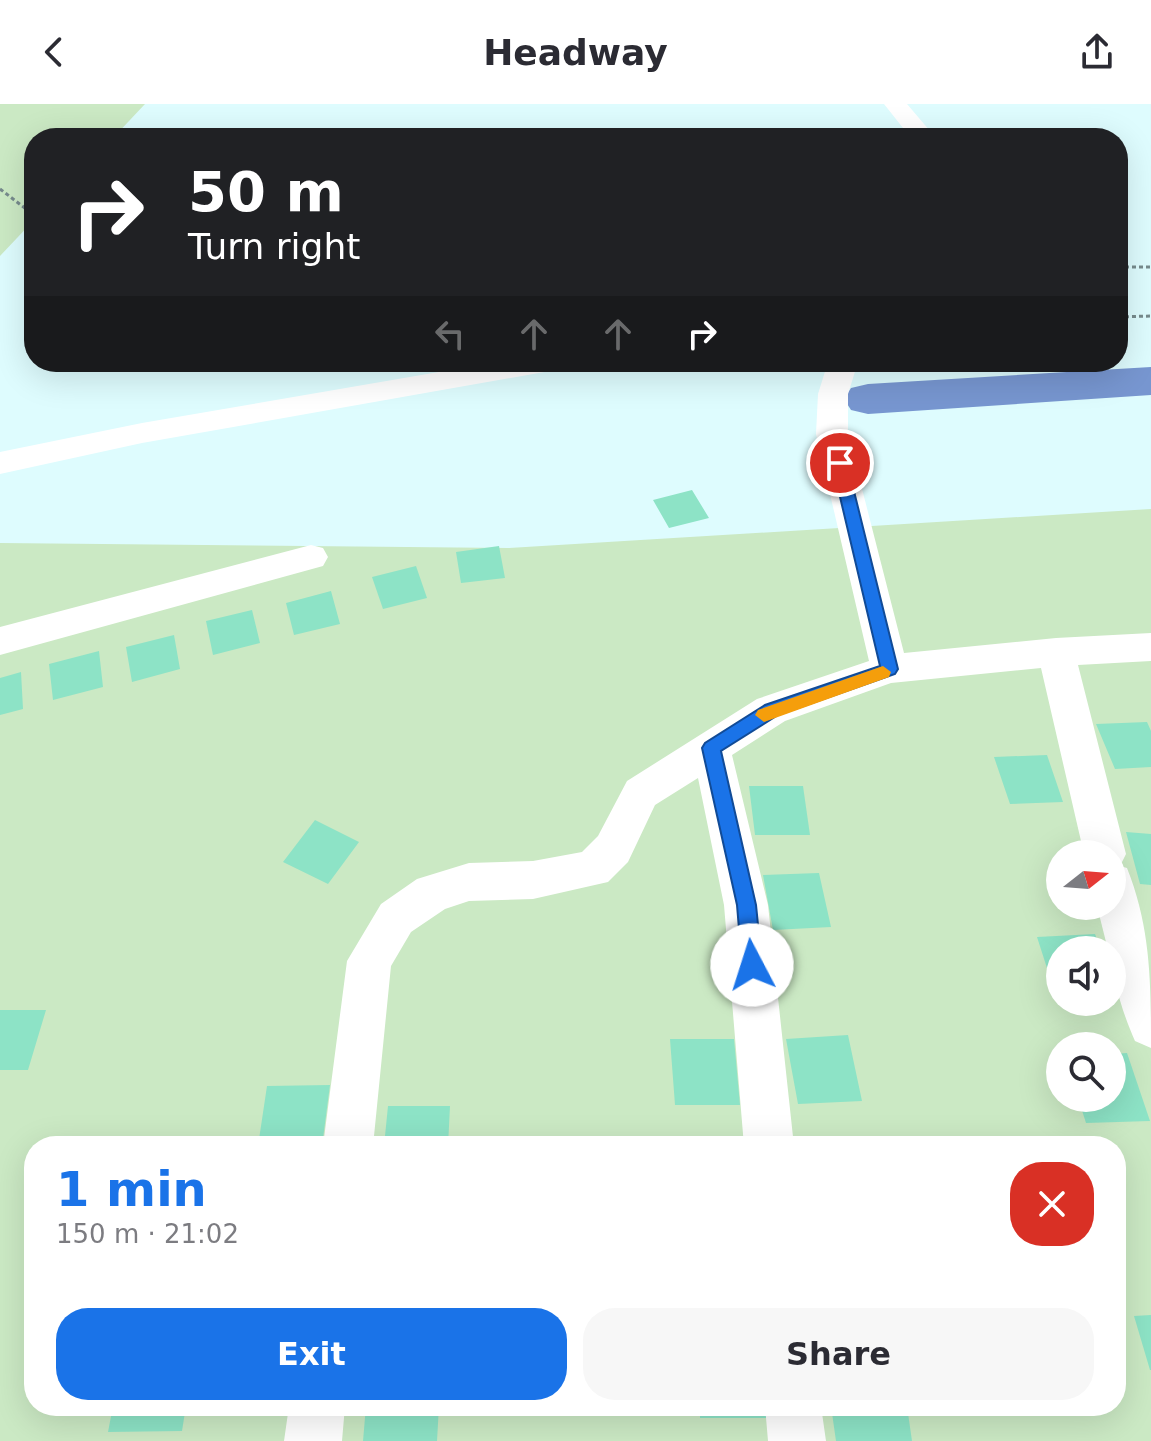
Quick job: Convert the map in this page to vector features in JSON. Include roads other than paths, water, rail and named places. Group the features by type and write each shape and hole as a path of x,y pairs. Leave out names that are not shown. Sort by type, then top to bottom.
{"street":[{"path":"895,104 915,128"},
{"path":"0,463 142,433 493,372"},
{"path":"840,372 833,394 832,434 889,669"},
{"path":"0,641 311,557"},
{"path":"349,1136 369,961 396,918 432,893 469,882 533,880 593,869 613,849 641,793 771,710 889,669 1056,652 1151,647"},
{"path":"1056,652 1102,840"},
{"path":"711,748 746,905 768,1136"},
{"path":"1122,920 1151,1025"},
{"path":"313,1441 316,1416"},
{"path":"794,1416 797,1441"}],"waterway":[{"path":"868,399 1151,381"}]}
